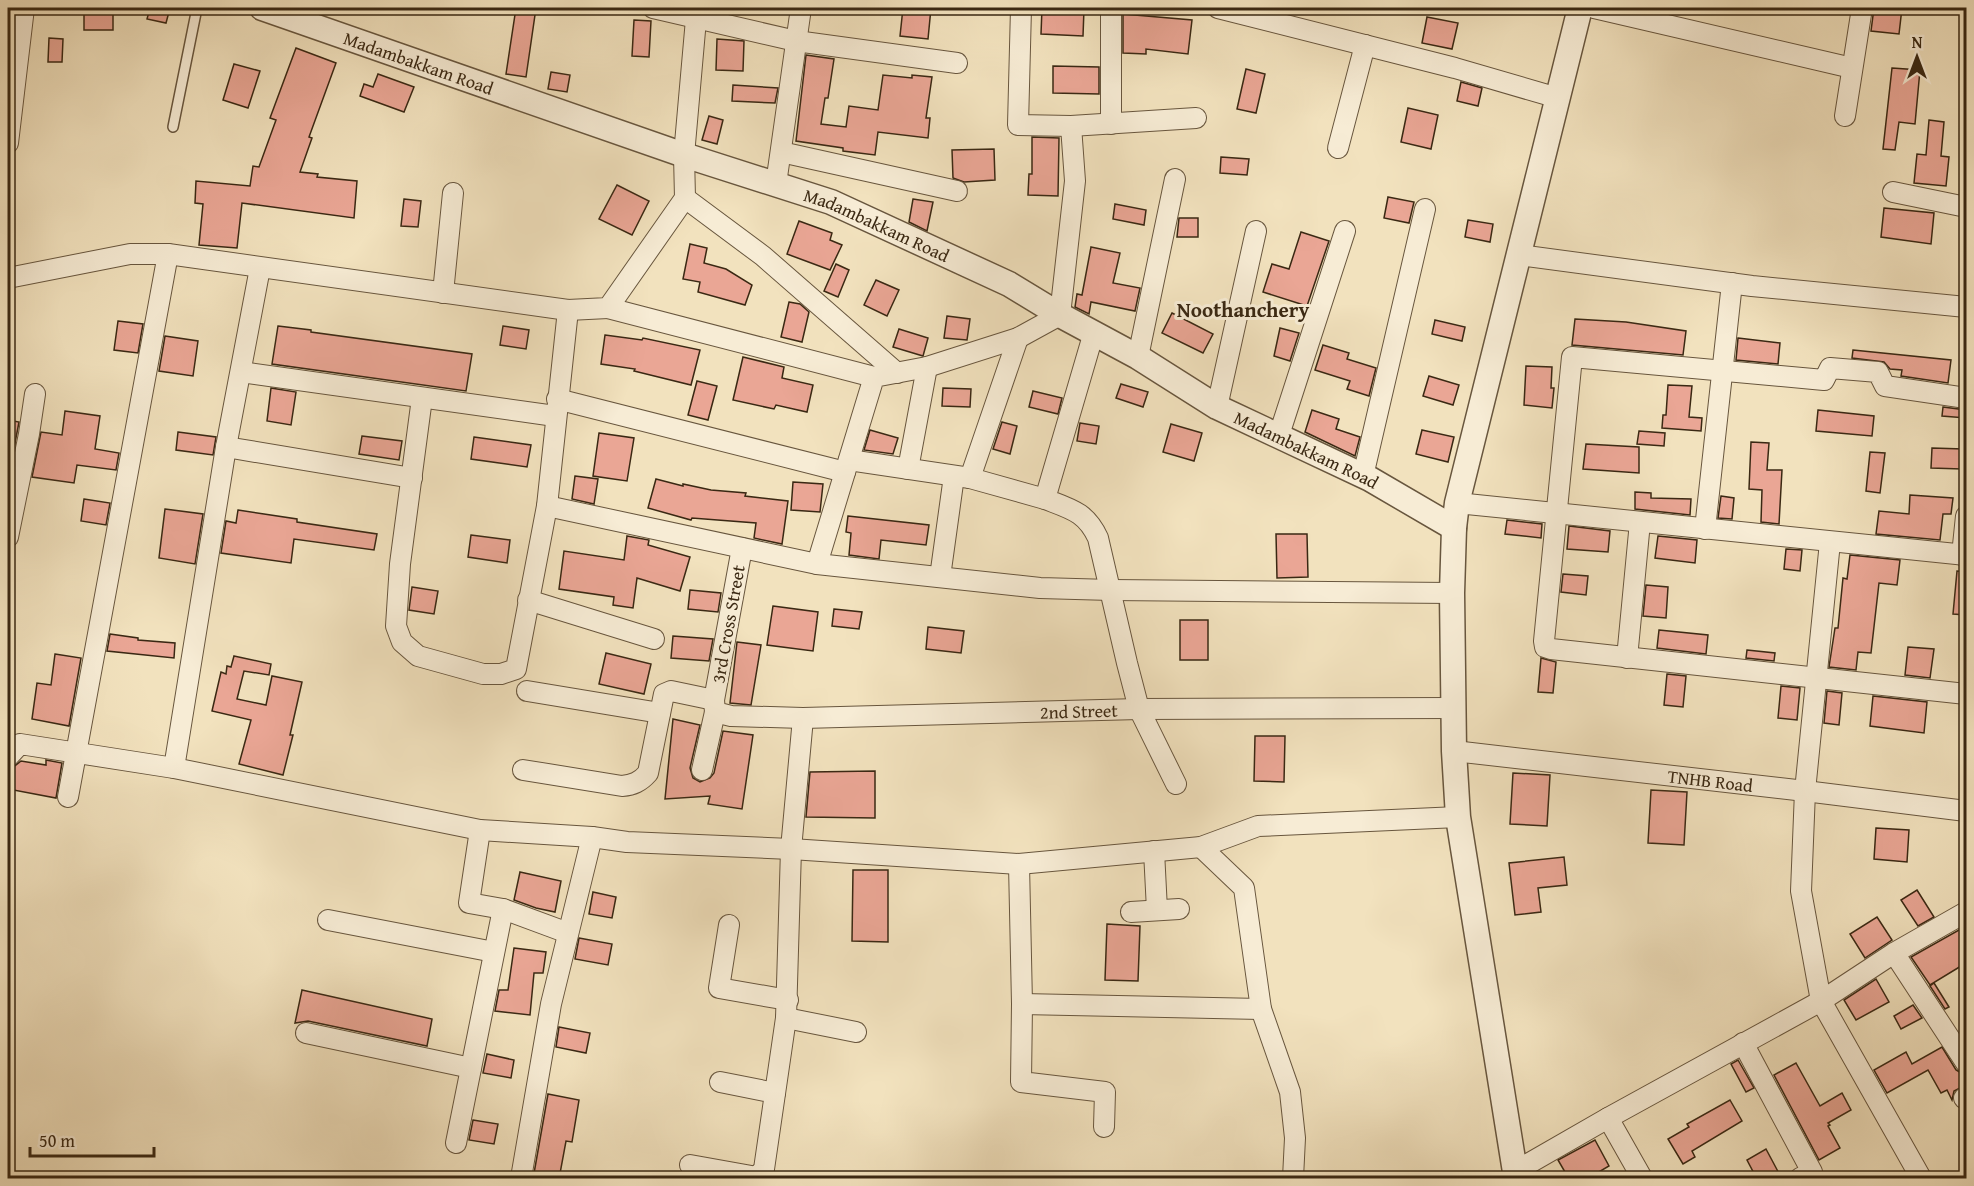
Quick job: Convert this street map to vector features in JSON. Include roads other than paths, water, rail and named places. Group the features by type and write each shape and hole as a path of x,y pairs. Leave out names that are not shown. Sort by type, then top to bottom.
{"street":[{"path":"8,143 24,8"},
{"name":"Madambakkam Road","path":"262,8 684,155 831,202 1009,284 1060,315 1138,357 1217,406 1363,476 1454,528"},
{"path":"653,8 696,12 796,40 957,63"},
{"path":"776,184 801,8"},
{"path":"1021,8 1018,125 1071,126 1196,118"},
{"path":"1111,8 1111,124"},
{"path":"1218,8 1455,68 1558,98"},
{"path":"1580,8 1457,503 1454,528 1452,593 1454,751 1458,817 1515,1175 1608,1118 1821,1001 1894,953 1966,912"},
{"path":"1594,8 1852,68"},
{"path":"1845,116 1862,8"},
{"path":"608,308 685,198 684,155 696,12"},
{"path":"1338,148 1365,45"},
{"path":"8,278 130,254 168,254 568,310 608,308 874,377 927,367 1018,338 1060,315 1075,181 1071,126"},
{"path":"781,152 957,191"},
{"path":"1138,357 1175,179"},
{"path":"1893,192 1966,207"},
{"path":"443,293 453,193"},
{"path":"685,198 763,256 897,373"},
{"path":"1363,476 1425,209"},
{"path":"1217,406 1256,231"},
{"path":"1279,435 1345,231"},
{"path":"68,797 168,254"},
{"path":"1519,255 1732,283 1966,307"},
{"path":"174,768 226,447 260,268"},
{"path":"1706,529 1732,283"},
{"path":"422,398 400,564 396,626 402,642 418,656 483,674 501,674 516,669 547,506 568,310"},
{"path":"1045,499 1094,332"},
{"path":"940,577 962,477 1018,338"},
{"path":"1966,398 1885,386 1878,372 1830,368 1824,380 1572,357 1555,513 1544,645 1551,649 1627,658 1966,694"},
{"path":"908,469 927,367"},
{"path":"241,372 422,398 556,408 847,466 908,469 962,477 1045,499 1072,509 1091,523 1098,538 1126,663 1139,709 1176,784"},
{"path":"817,564 874,377"},
{"path":"9,525 29,434 35,394"},
{"path":"226,447 412,478"},
{"path":"1457,503 1964,555 1966,516"},
{"path":"547,506 817,564 1040,588 1452,593"},
{"path":"1627,658 1640,522"},
{"path":"1830,542 1805,791 1801,891 1821,1001 1921,1179"},
{"name":"3rd Cross Street","path":"702,770 742,548"},
{"path":"528,600 654,639"},
{"path":"523,770 622,786 642,781 648,773 660,713 527,691"},
{"name":"2nd Street","path":"660,713 664,694 667,692 715,706 731,716 803,718 1139,709 1454,708"},
{"path":"690,1166 757,1177 764,1169 787,1009 791,849 803,718"},
{"path":"8,757 20,744 76,751 174,768 480,830 592,837 627,842 791,849 1019,864 1201,847 1258,826 1458,817"},
{"name":"TNHB Road","path":"1454,751 1966,811"},
{"path":"480,830 469,903 503,909 568,933"},
{"path":"521,1179 551,1004 592,837"},
{"path":"1201,847 1244,888 1261,1009 1290,1092 1295,1138 1293,1179"},
{"path":"1154,851 1157,910"},
{"path":"1019,864 1021,1082 1105,1092 1104,1127"},
{"path":"456,1143 503,909"},
{"path":"1131,912 1179,909"},
{"path":"328,920 494,952"},
{"path":"729,925 719,988 856,1032"},
{"path":"1894,953 1966,1064"},
{"path":"1022,1004 1261,1009"},
{"path":"306,1034 471,1068"},
{"path":"1743,1042 1812,1172 1800,1179"},
{"path":"720,1082 775,1093"},
{"path":"1608,1118 1642,1179"}],"lane":[{"path":"173,127 197,8"}],"district":[{"name":"Noothanchery","path":"1243,309"}]}
